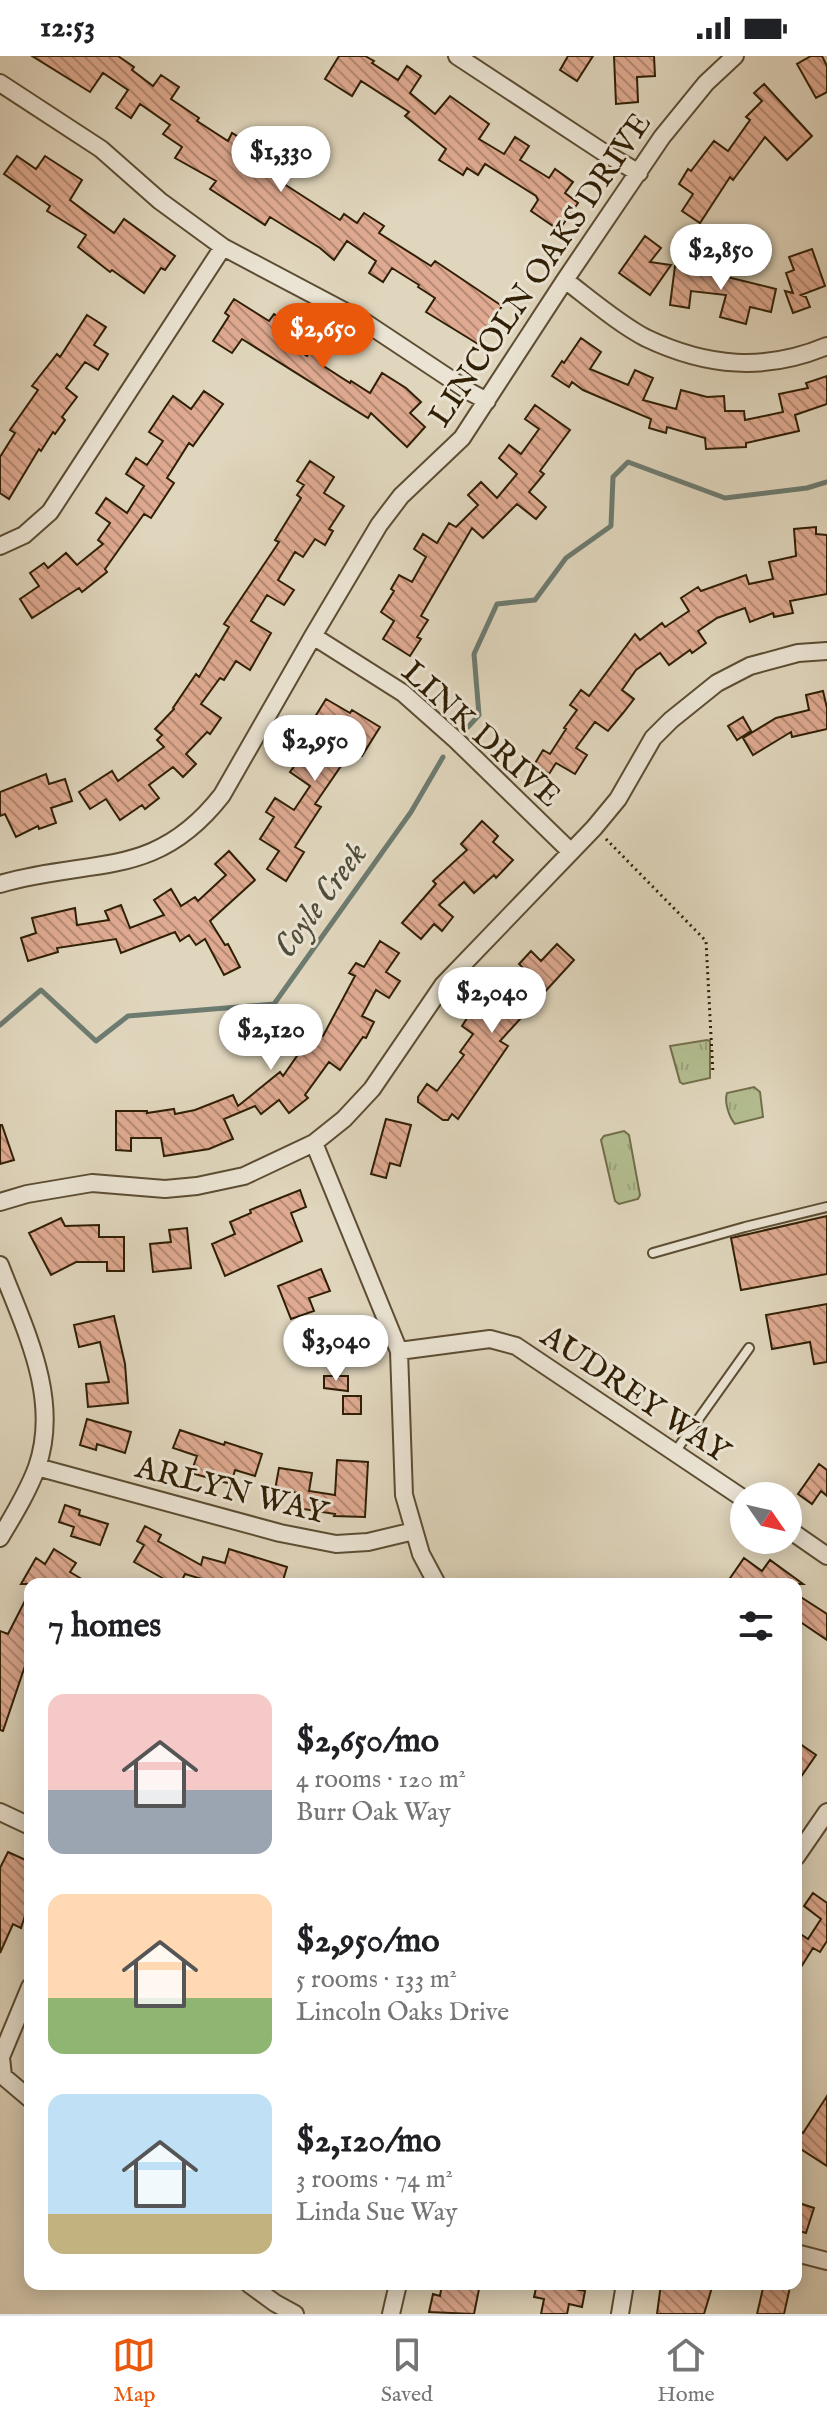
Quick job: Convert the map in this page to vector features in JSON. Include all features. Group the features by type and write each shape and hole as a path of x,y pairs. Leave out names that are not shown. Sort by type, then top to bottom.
{"street":[{"path":"457,56 639,173"},
{"name":"LINCOLN OAKS DRIVE","path":"0,884 58,870 132,860 164,847 192,829 222,795 379,525 417,479 454,448 679,114 735,56"},
{"path":"0,83 101,149 160,201 223,247 331,302 487,401"},
{"path":"0,546 24,535 43,520 58,501 223,247"},
{"path":"565,280 645,337 707,361 754,364 800,357 827,346"},
{"name":"LINK DRIVE","path":"313,636 403,693 570,851"},
{"path":"0,1202 92,1183 165,1189 197,1186 244,1176 314,1143 344,1119 372,1089 443,985 594,828 618,799 653,738 717,683 750,666 798,653 827,651"},
{"path":"314,1143 399,1351 404,1495 421,1554 434,1578"},
{"path":"0,1265 39,1368 46,1424 37,1467 0,1538"},
{"name":"AUDREY WAY","path":"399,1351 490,1339 516,1346 730,1489"},
{"name":"ARLYN WAY","path":"37,1467 280,1533 336,1544 368,1542 414,1531"},
{"path":"802,1539 827,1556"},
{"path":"0,1812 24,1823"},
{"path":"802,1848 827,1812"},
{"path":"24,2001 1,2057 3,2076 24,2094"},
{"path":"802,2255 827,2261"},
{"path":"257,2290 295,2314"},
{"path":"391,2314 397,2290"},
{"path":"620,2314 624,2290"}],"lane":[{"path":"653,1253 827,1207"},
{"path":"675,1452 749,1348"}],"path":[{"path":"606,839 706,941 713,1074"}],"green space":[{"path":"710,1041 710,1078 683,1084 670,1046"},
{"path":"754,1087 760,1092 763,1117 735,1124 728,1109 727,1093"},
{"path":"624,1131 629,1135 640,1195 638,1199 619,1204 615,1201 601,1140 604,1136"}],"building":[{"path":"32,56 118,56 153,86 161,75 179,87 171,99 199,118 197,121 228,141 232,133 249,143 241,156 340,220 344,214 357,223 364,213 384,226 379,233 431,266 435,261 502,306 478,344 426,312 435,298 419,285 392,268 383,282 369,273 376,261 347,241 334,260 270,217 265,225 210,189 216,181 175,158 182,147 163,134 170,125 140,104 131,118 116,108 128,90 103,73 90,92"},
{"path":"339,56 365,56 398,80 407,66 421,76 410,93 435,114 450,96 489,124 479,139 504,154 515,137 529,146 520,160 549,178 555,169 573,182 565,193 578,203 559,230 531,211 538,200 536,196 485,164 478,175 467,168 463,175 439,160 446,149 405,116 409,112 361,81 352,96 325,79"},
{"path":"568,56 593,56 577,81 560,70"},
{"path":"614,56 654,56 655,76 637,77 638,102 616,104"},
{"path":"811,56 822,56 827,66 827,92 816,98 797,64"},
{"path":"764,84 812,136 787,160 765,137 733,180 730,177 700,223 682,211 693,194 679,184 688,169 691,171 714,141 728,151 750,120 746,117 762,101 754,93"},
{"path":"17,156 36,169 45,156 82,180 70,200 114,233 124,219 175,256 165,270 161,268 144,293 112,270 110,272 78,247 86,235 47,211 50,206 4,174"},
{"path":"645,236 661,248 650,262 671,265 650,295 619,273"},
{"path":"812,249 825,286 801,295 806,297 810,307 793,313 785,291 793,293 786,273 794,270 789,257"},
{"path":"675,266 715,271 715,274 776,289 771,312 750,307 746,324 720,317 726,295 691,291 689,308 670,305"},
{"path":"234,299 269,321 274,314 292,326 282,340 307,356 321,335 336,345 322,365 350,383 370,393 382,373 406,388 421,402 410,413 425,427 407,447 371,413 368,418 242,339 232,353 213,341 229,316 225,313"},
{"path":"87,315 106,327 94,345 108,354 98,370 85,362 66,388 77,397 62,417 65,420 55,434 53,432 41,451 39,449 9,499 0,493 0,457 15,433 10,430 38,390 32,386 57,354 60,357"},
{"path":"581,338 601,352 590,369 628,385 635,370 653,378 643,400 676,409 681,390 707,397 724,396 725,411 744,411 745,420 783,412 779,394 808,388 806,383 827,376 827,404 795,415 799,431 746,443 746,447 706,449 705,438 667,427 666,433 649,428 651,419 583,390 572,382 569,387 552,376"},
{"path":"204,391 223,404 193,446 189,443 167,478 174,483 151,518 144,514 105,569 107,572 82,592 79,588 32,618 20,599 39,586 30,573 44,563 48,568 66,553 77,565 103,544 98,540 110,523 96,513 106,498 127,513 144,486 126,474 136,458 147,465 163,441 149,432 166,406 173,396 191,409"},
{"path":"535,405 570,430 540,471 544,474 529,492 546,507 536,519 517,504 483,538 472,528 421,616 428,620 410,656 383,639 394,621 381,612 394,591 391,589 399,575 412,582 426,557 414,549 423,534 437,543 449,523 456,527 478,505 468,495 481,482 497,498 517,474 499,458 509,445 521,454 539,429 525,419"},
{"path":"310,461 334,477 324,493 344,506 329,529 333,531 325,545 315,539 303,557 295,552 278,580 294,590 284,605 267,595 251,621 271,633 250,670 236,661 224,680 220,678 201,704 221,718 210,734 207,732 186,754 196,764 183,777 173,767 149,785 159,798 145,809 142,805 120,820 106,799 90,809 79,792 112,771 118,781 164,747 157,740 162,735 155,729 174,709 196,674 199,677 229,627 224,624 279,542 275,540 301,498 297,495 304,485 297,481"},
{"path":"816,527 816,534 827,535 827,594 790,601 793,613 774,617 773,613 750,622 745,608 717,618 698,631 706,643 692,653 690,650 669,665 660,653 636,670 622,690 634,699 608,731 595,722 576,748 587,755 575,774 556,763 549,774 534,765 543,750 550,754 566,729 577,710 570,705 581,690 589,696 635,634 640,640 662,623 665,627 689,611 681,598 698,587 701,591 746,575 749,584 773,579 769,562 796,556 794,529"},
{"path":"823,691 827,729 792,737 791,732 753,755 743,738 776,718 809,710 806,695"},
{"path":"326,699 380,727 362,756 352,750 315,804 321,807 295,847 304,852 286,881 267,869 279,851 260,839 274,817 266,812 275,798 294,810 310,786 290,772 301,757 314,766 333,739 310,725"},
{"path":"743,717 751,731 737,740 728,726"},
{"path":"46,774 49,784 65,779 72,801 51,808 56,823 39,829 38,826 16,837 5,814 0,816 0,792"},
{"path":"482,821 498,836 493,842 513,860 496,878 494,875 474,893 464,882 439,905 453,917 442,931 434,924 421,939 402,923 436,884 433,881 467,850 461,844"},
{"path":"229,851 255,880 210,921 225,945 228,944 240,967 224,975 205,939 196,945 189,935 180,941 175,932 121,953 116,939 57,948 58,952 28,961 21,938 36,933 32,918 75,908 77,925 109,920 105,911 121,905 130,928 164,915 154,900 171,889 181,906 195,897 198,901 226,875 215,864"},
{"path":"380,941 399,953 386,972 400,981 389,998 376,990 362,1016 374,1022 366,1038 363,1037 340,1070 329,1062 305,1095 308,1098 289,1113 279,1100 261,1114 255,1106 224,1119 233,1139 209,1149 164,1156 161,1138 131,1138 131,1151 116,1150 116,1111 147,1113 174,1109 175,1114 195,1110 233,1095 238,1106 280,1072 283,1076 315,1030 323,1036 355,976 349,973 356,963 364,967"},
{"path":"557,944 574,960 500,1041 508,1046 458,1119 452,1114 448,1120 443,1120 418,1102 427,1084 437,1091 464,1055 460,1052 473,1034 462,1026 471,1012 475,1015 502,986 512,995 531,975 519,964 531,951 541,961"},
{"path":"386,1119 411,1125 400,1166 390,1163 386,1178 371,1174"},
{"path":"0,1125 14,1160 0,1164"},
{"path":"300,1190 306,1207 291,1213 302,1241 225,1276 212,1244 235,1234 230,1222 251,1213 250,1210"},
{"path":"827,1216 827,1274 741,1290 731,1238"},
{"path":"61,1218 65,1226 99,1225 99,1237 124,1237 124,1271 107,1271 107,1262 76,1262 51,1275 29,1233"},
{"path":"187,1228 191,1268 153,1272 150,1244 171,1242 169,1230"},
{"path":"321,1269 330,1291 309,1298 314,1311 291,1319 278,1286"},
{"path":"827,1304 827,1362 814,1364 810,1342 772,1349 766,1315"},
{"path":"114,1316 125,1364 128,1403 88,1407 86,1384 109,1382 100,1342 79,1347 74,1325"},
{"path":"324,1376 348,1376 348,1391 324,1388"},
{"path":"343,1396 361,1396 361,1414 343,1414"},
{"path":"87,1419 131,1432 125,1453 97,1444 96,1450 80,1445"},
{"path":"180,1430 262,1454 255,1476 235,1470 231,1484 191,1473 197,1456 173,1448"},
{"path":"337,1460 368,1462 365,1517 334,1516 297,1508 299,1493 275,1490 279,1468 312,1473 309,1491 335,1495"},
{"path":"819,1464 827,1470 827,1496 821,1491 812,1504 802,1497 802,1488"},
{"path":"65,1505 80,1510 79,1515 108,1524 100,1545 71,1536 74,1527 59,1522"},
{"path":"145,1526 161,1535 158,1541 201,1565 203,1557 225,1563 229,1549 287,1567 284,1578 198,1578 185,1574 183,1578 162,1578 134,1562 144,1545 137,1541"},
{"path":"54,1549 76,1563 70,1572 80,1578 24,1578 36,1558 45,1564"},
{"path":"744,1558 762,1571 770,1560 795,1578 730,1578"},
{"path":"802,1598 827,1614 827,1640 802,1623"},
{"path":"24,1603 24,1669 3,1731 0,1730 0,1631 8,1634"},
{"path":"802,1745 816,1755 802,1775"},
{"path":"8,1852 24,1859 24,1919 21,1928 13,1924 0,1953 0,1868"},
{"path":"813,1893 827,1903 827,1941 820,1952 813,1948 802,1965 802,1935 808,1939 821,1919 804,1906"},
{"path":"827,2096 827,2166 802,2150 803,2133"},
{"path":"802,2204 814,2208 806,2233 802,2232"},
{"path":"441,2290 479,2290 474,2314 429,2312 433,2294 440,2296"},
{"path":"536,2290 585,2291 582,2307 569,2304 567,2314 541,2314 544,2299 534,2297"},
{"path":"660,2290 711,2290 704,2314 657,2314"},
{"path":"763,2290 789,2290 784,2314 757,2314"}],"waterway":[{"name":"Coyle Creek","path":"468,727 479,715 474,654 497,604 535,600 566,558 611,526 613,477 628,462 725,498 807,488 827,482"},
{"name":"Coyle Creek","path":"0,1025 41,990 96,1041 128,1016 274,1004 411,812 443,757"}]}
